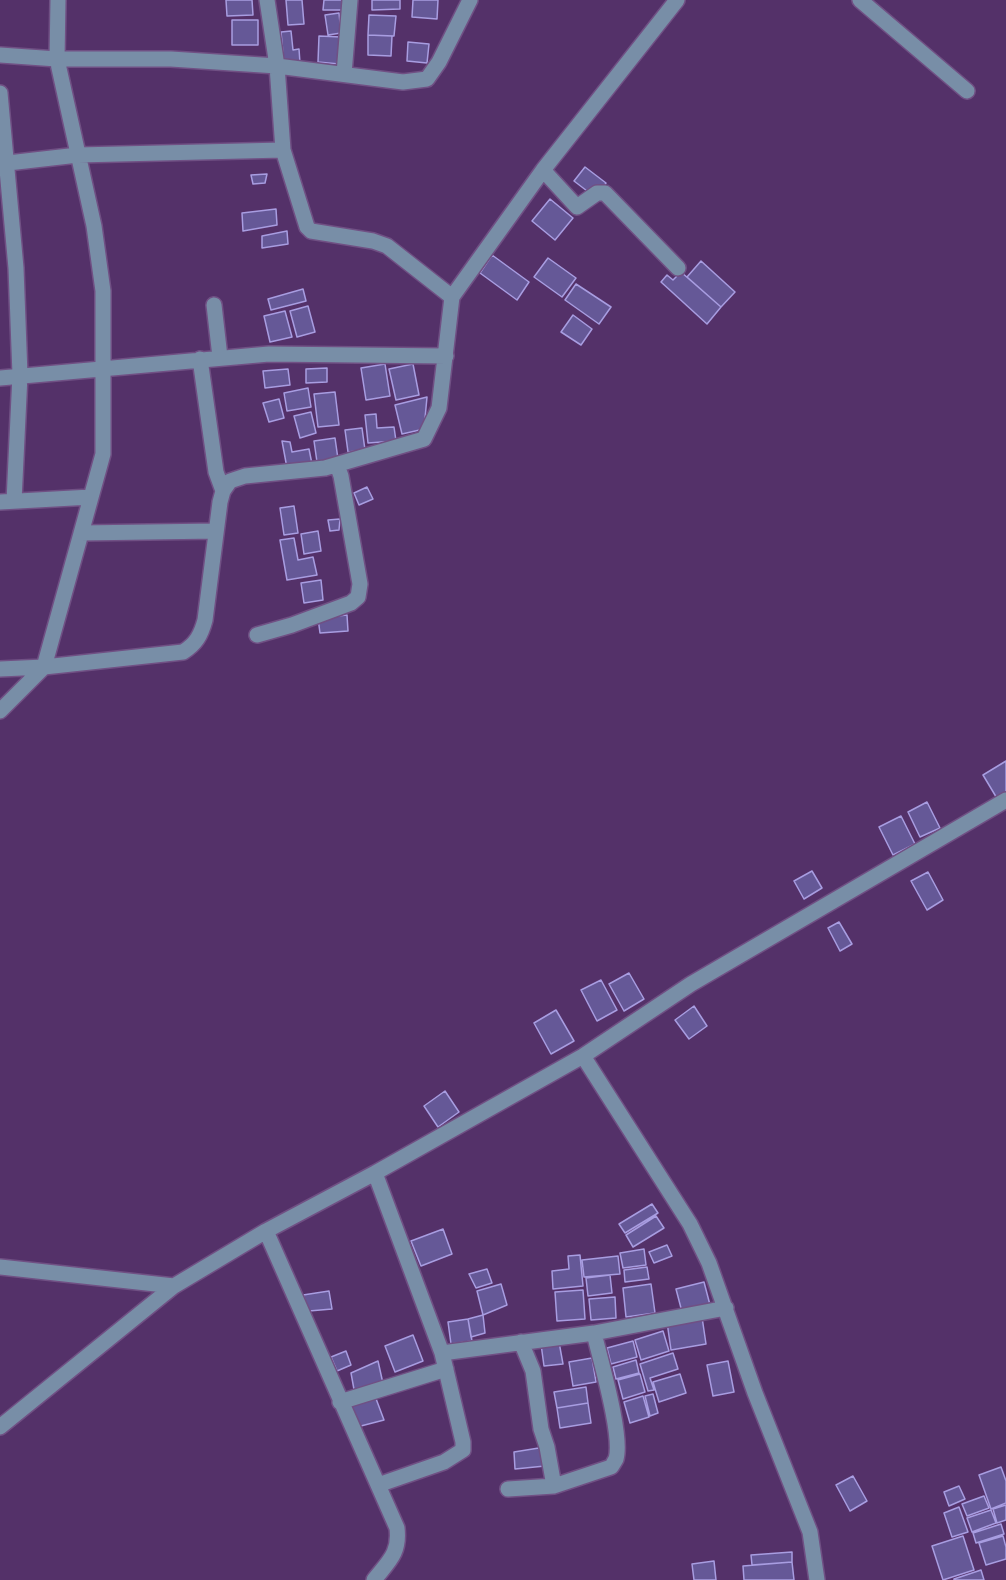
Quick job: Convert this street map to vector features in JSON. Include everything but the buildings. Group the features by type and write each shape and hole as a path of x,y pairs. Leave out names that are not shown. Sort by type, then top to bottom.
{"street":[{"path":"0,711 44,667 103,454 103,291 94,226 57,58 58,0"},
{"path":"267,0 277,66 283,150 307,227 311,231 373,241 387,246 452,297"},
{"path":"344,74 350,0"},
{"path":"0,55 171,59 277,66 403,82 427,79 439,62 470,0"},
{"path":"0,669 44,667 183,652 193,645 201,634 205,620 223,491 230,482 245,476 325,468 424,439 439,408 452,297 543,170 677,0"},
{"path":"860,0 967,91"},
{"path":"0,93 16,268 20,375 7,502 91,497"},
{"path":"8,163 78,155 283,150"},
{"path":"543,170 577,207 597,193 605,192 678,268"},
{"path":"214,305 220,357"},
{"path":"0,378 269,354 446,356"},
{"path":"200,359 216,472 223,491"},
{"path":"257,635 292,625 351,603 358,597 360,584 341,476 337,465"},
{"path":"81,533 216,531"},
{"path":"0,1427 174,1286 266,1231 375,1173 583,1056 692,984 1006,800"},
{"path":"583,1056 690,1224 709,1263 755,1393 810,1532 817,1580"},
{"path":"375,1173 442,1353 463,1442 463,1450 444,1462 378,1485"},
{"path":"266,1231 340,1402 398,1528 399,1541 395,1554 374,1580"},
{"path":"0,1267 174,1286"},
{"path":"442,1353 594,1333 726,1308"},
{"path":"508,1489 554,1486 611,1467 616,1459 617,1439 594,1333"},
{"path":"521,1342 533,1371 541,1429 547,1447 554,1486"},
{"path":"340,1402 446,1369"}]}
